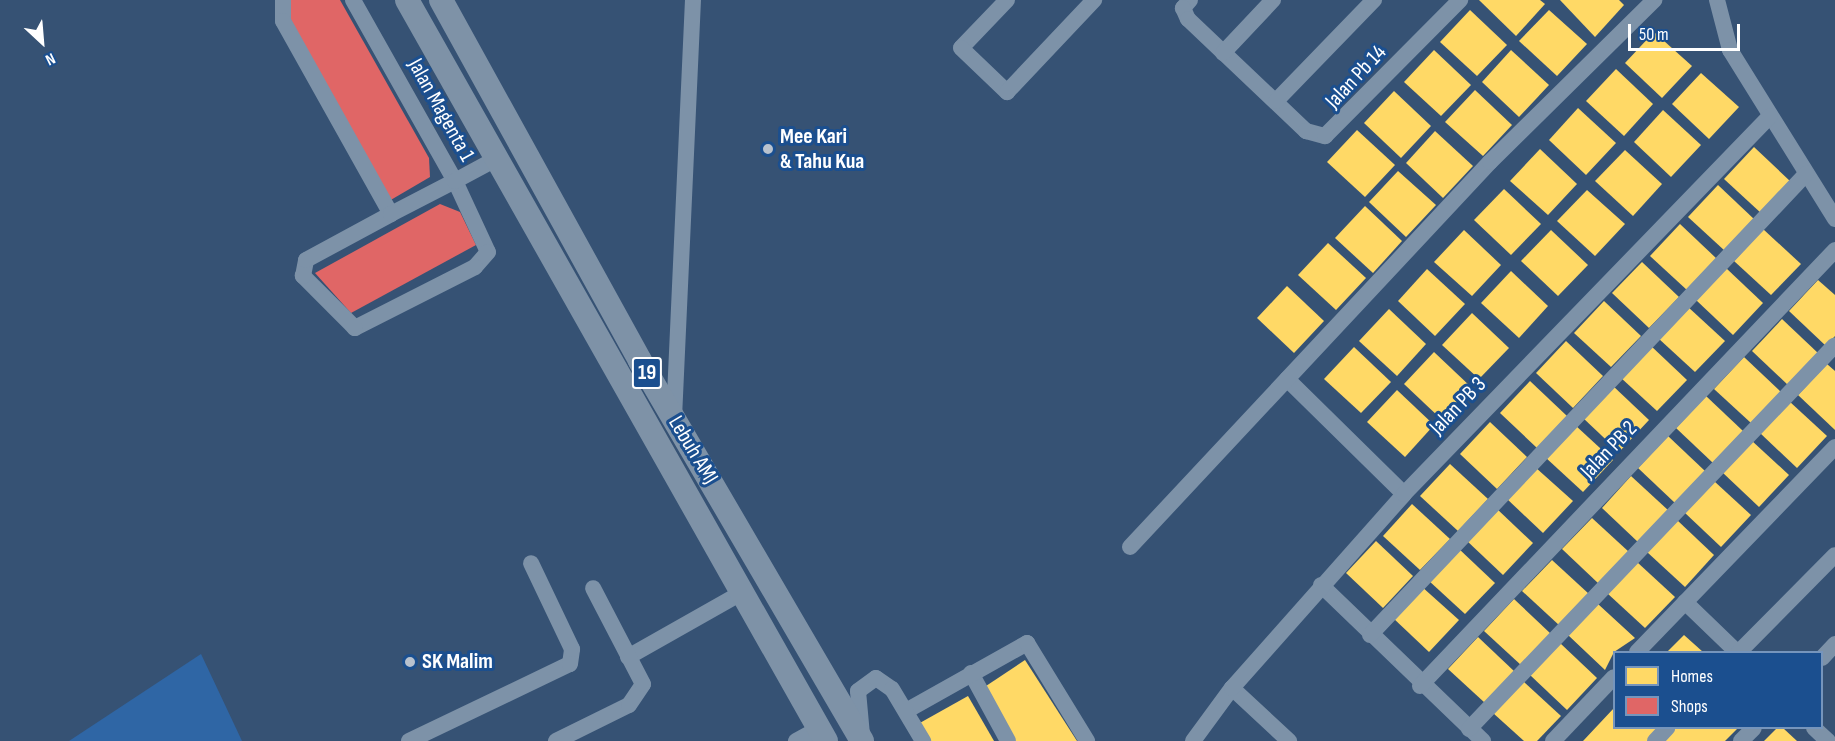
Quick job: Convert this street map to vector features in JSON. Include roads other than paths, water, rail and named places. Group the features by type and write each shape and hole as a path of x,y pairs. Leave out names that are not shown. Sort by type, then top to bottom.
{"highway":[{"name":"Lebuh AMJ","path":"407,0 494,160 822,735"},
{"name":"Lebuh AMJ","path":"441,0 674,419 861,739"}],"street":[{"path":"283,0 283,21 391,214 494,160"},
{"name":"Jalan Magenta 1","path":"353,0 488,243 484,260 475,267 355,328 303,276 306,260 391,214"},
{"path":"674,419 693,0"},
{"path":"1007,0 961,48 1007,92 1094,0"},
{"name":"Jalan Pb 14","path":"1190,0 1184,14 1313,136 1336,131 1455,2"},
{"path":"1223,52 1273,0"},
{"path":"1276,101 1374,0"},
{"path":"1130,547 1490,162 1654,0"},
{"path":"1716,0 1730,50 1835,219"},
{"name":"Jalan PB 3","path":"1193,741 1232,688 1404,494 1770,116"},
{"path":"1370,635 1806,174"},
{"name":"Jalan PB 2","path":"1420,686 1835,250"},
{"path":"1469,729 1835,345"},
{"path":"1287,379 1404,494"},
{"path":"1638,651 1835,447"},
{"path":"1739,651 1835,555"},
{"path":"409,741 570,664 572,649 531,563"},
{"path":"1321,585 1420,686 1483,741"},
{"path":"556,741 629,705 643,684 593,588"},
{"path":"628,657 741,593"},
{"path":"1685,602 1737,651"},
{"path":"906,711 1027,643 1086,741"},
{"path":"1823,656 1835,644"},
{"path":"971,673 1008,741"},
{"path":"1553,741 1613,677"},
{"path":"861,739 857,698 869,680 884,681 906,711 923,741"},
{"path":"1232,688 1289,741"},
{"path":"1654,741 1666,729"},
{"path":"1741,741 1753,729"},
{"path":"1815,729 1828,741"},
{"path":"796,741 822,735"}],"place":[{"name":"Mee Kari & Tahu Kua","path":"768,149"},
{"name":"SK Malim","path":"410,662"}]}
